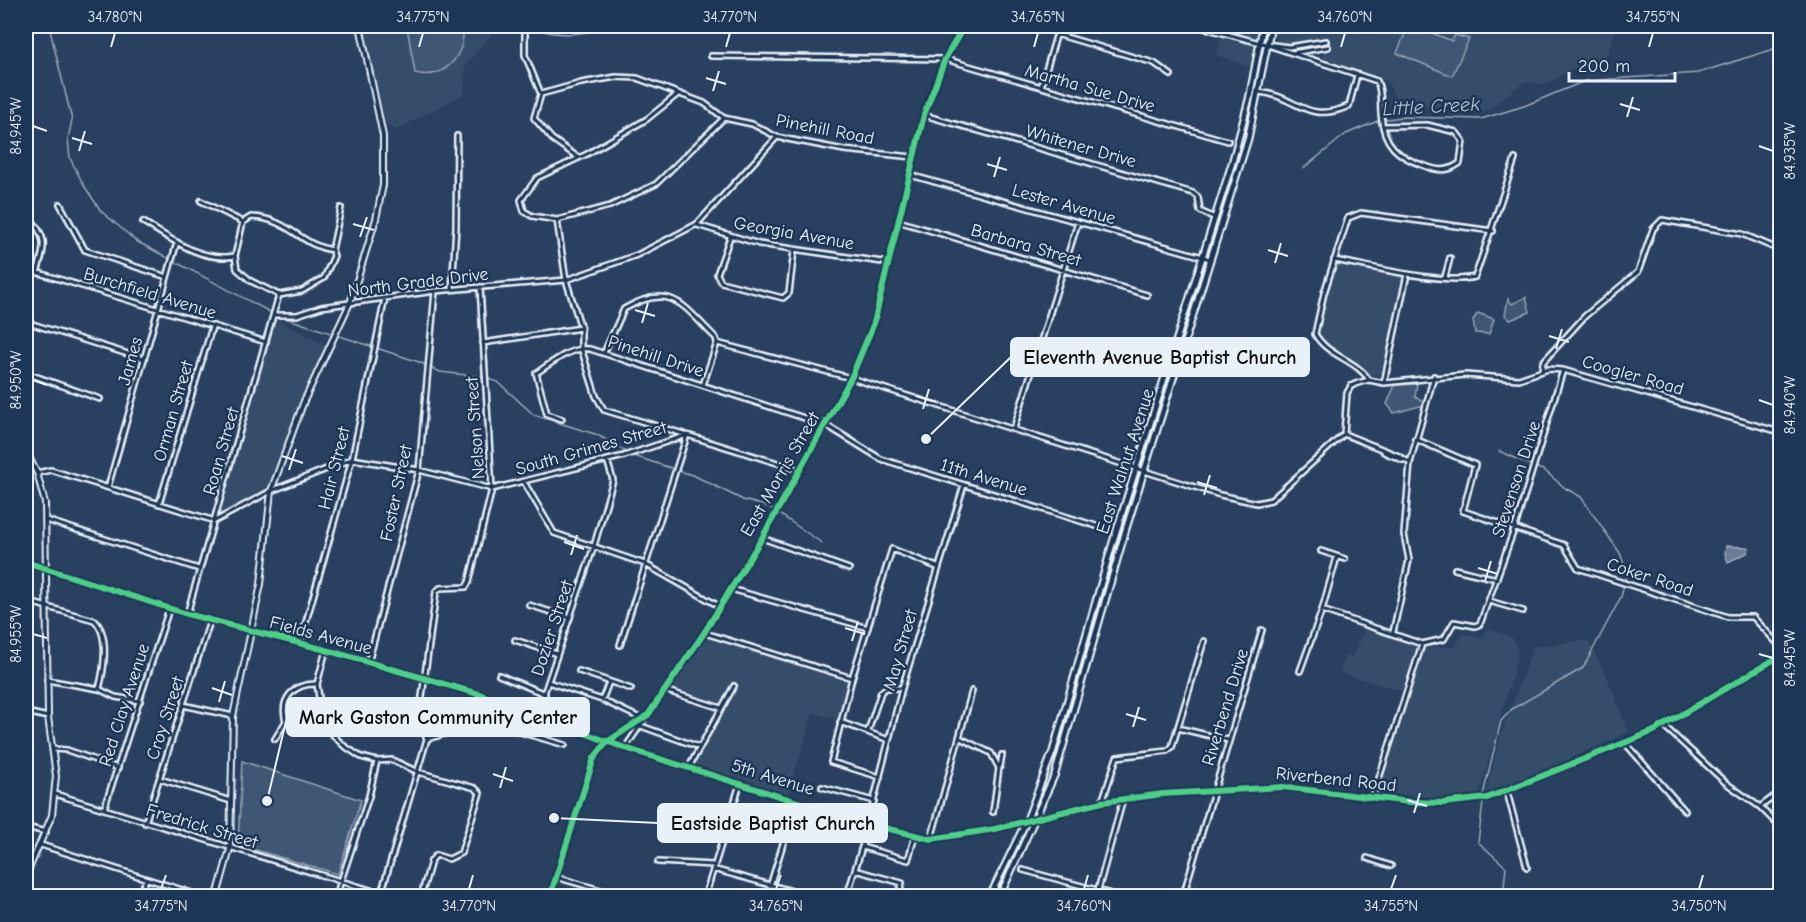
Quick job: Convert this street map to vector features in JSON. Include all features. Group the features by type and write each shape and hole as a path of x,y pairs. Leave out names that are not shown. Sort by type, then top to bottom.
{"main road":[{"name":"East Walnut Avenue","path":"990,897 1026,822 1053,751 1095,602 1242,131 1263,26"},
{"name":"East Walnut Avenue","path":"1000,897 1055,774 1104,605 1211,260 1259,92 1271,26"},
{"path":"1095,602 1104,605"}],"street":[{"path":"217,897 230,849 233,716 261,584 271,491 304,401 350,303 376,219 384,167 380,122 360,26"},
{"path":"525,26 525,55 541,94 534,118 552,139 579,158"},
{"path":"949,26 963,27"},
{"path":"1041,88 1059,26"},
{"path":"1197,26 1268,45 1377,81 1383,126 1392,150 1406,160 1438,170 1452,169 1460,163 1463,141 1456,132 1427,125 1383,126"},
{"name":"East Morris Street","path":"648,715 704,633 718,606 762,538 851,378 874,323 924,115 945,60 963,27"},
{"path":"1056,34 1154,63 1171,75"},
{"path":"1268,45 1294,47 1326,41"},
{"path":"1289,52 1328,47"},
{"name":"Martha Sue Drive","path":"711,56 945,60 1228,141"},
{"path":"1259,92 1269,93 1312,112 1328,114 1349,106 1357,75"},
{"name":"Pinehill Road","path":"541,94 616,77 637,78 704,103 724,118 752,124 777,137 844,150 913,157"},
{"path":"678,94 646,119 579,158 537,178 521,200 524,211 532,216 557,220 609,206 656,184 724,118"},
{"name":"Whitener Drive","path":"924,115 1193,193 1198,197 1200,211 1215,218"},
{"path":"452,289 457,210 457,136"},
{"path":"697,224 777,137"},
{"path":"1334,260 1407,274 1466,280 1475,278 1493,231 1515,159"},
{"name":"Lester Avenue","path":"908,175 1211,260"},
{"path":"201,201 243,222"},
{"path":"60,204 85,250 166,277"},
{"path":"332,250 320,249 278,221 251,217 243,222 235,256 237,269 251,281 279,295 302,291 324,278 334,256 332,250 341,208"},
{"path":"26,213 44,237 45,246 37,273"},
{"path":"717,343 851,378 1231,498 1257,503 1271,500 1344,434 1347,393 1351,386 1369,380 1364,372 1332,352 1315,334 1334,260 1348,218 1356,213 1493,231"},
{"path":"557,220 566,280 580,328 581,348 596,396 604,410 687,435 620,645"},
{"path":"1542,371 1544,362 1584,316 1638,272 1653,229 1662,220 1742,234 1780,250"},
{"name":"Barbara Street","path":"898,221 1147,295"},
{"path":"143,222 203,255 223,258 235,256"},
{"path":"1014,428 1078,222"},
{"name":"North Grade Drive","path":"274,315 297,315 350,303 435,291 566,280 636,255 697,224"},
{"name":"Georgia Avenue","path":"697,224 730,237 794,251 889,263"},
{"path":"730,237 717,274 721,282 783,298 789,293 794,251"},
{"name":"James","path":"108,486 177,242"},
{"path":"1445,277 1450,258"},
{"name":"Burchfield Avenue","path":"26,269 266,342"},
{"path":"1384,383 1407,274"},
{"name":"Nelson Street","path":"425,679 436,592 440,588 466,587 469,582 492,489 480,287"},
{"name":"Foster Street","path":"368,663 419,470 435,291"},
{"name":"Roan Street","path":"187,614 279,295"},
{"path":"604,353 624,309 656,296 671,298 684,306 716,338 717,343 703,385"},
{"name":"Hair Street","path":"300,643 351,459 385,297"},
{"path":"26,322 144,359"},
{"name":"Orman Street","path":"159,504 212,327"},
{"path":"483,343 580,328"},
{"name":"Pinehill Drive","path":"562,419 547,414 536,373 581,348 604,353 826,425"},
{"name":"Coogler Road","path":"1369,380 1384,383 1435,376 1465,375 1519,380 1542,371 1563,370 1780,432"},
{"name":"Stevenson Drive","path":"1422,644 1444,639 1454,622 1475,626 1482,621 1515,527 1563,370"},
{"path":"26,373 100,399"},
{"path":"1393,632 1409,560 1404,534 1410,463 1415,439 1435,376"},
{"name":"11th Avenue","path":"826,425 881,459 1106,529"},
{"path":"1344,434 1410,463"},
{"name":"South Grimes Street","path":"492,489 607,460 687,435 800,470"},
{"name":"Coker Road","path":"1415,439 1475,465 1463,511 1564,545 1578,568 1728,616 1753,617 1780,646"},
{"path":"26,451 37,473 45,503 48,717 53,749 55,794 46,832 26,876"},
{"path":"37,473 51,470 215,521 271,491 351,459 419,470 492,489"},
{"name":"Dozier Street","path":"530,735 594,546 613,480 607,460"},
{"path":"524,482 554,533 645,564 718,606"},
{"name":"May Street","path":"847,897 902,688 964,485"},
{"path":"46,520 199,569"},
{"path":"762,538 849,570"},
{"path":"880,777 831,762 852,678 892,549 938,567"},
{"path":"1321,551 1345,559"},
{"path":"1300,671 1322,610 1337,557"},
{"name":"Fields Avenue","path":"26,562 169,609 326,650 490,698 608,742"},
{"path":"1455,569 1497,579"},
{"path":"731,588 868,628"},
{"path":"26,601 94,620 100,625 104,640 99,689"},
{"path":"1489,601 1523,611"},
{"path":"529,605 570,618"},
{"name":"Red Clay Avenue","path":"104,809 169,609"},
{"path":"1322,610 1393,632 1422,644 1373,796"},
{"name":"Croy Street","path":"145,823 210,621"},
{"name":"Riverbend Drive","path":"1183,897 1262,630"},
{"path":"704,633 852,678"},
{"path":"515,640 557,654"},
{"path":"1102,802 1117,757 1170,750 1204,641"},
{"path":"326,650 317,684 323,725 361,757 377,761 392,760 418,772 475,788 480,793 461,853 449,859 436,855 422,897"},
{"name":"Riverbend Road","path":"931,839 1026,822 1124,798 1214,791 1282,787 1443,803 1473,801 1507,792 1626,744 1664,726 1780,656"},
{"path":"1773,659 1780,664"},
{"path":"579,671 631,689"},
{"path":"499,675 545,694"},
{"path":"381,894 427,739 419,719 425,679"},
{"path":"47,680 99,689 115,697 140,701"},
{"path":"548,682 602,700 640,718"},
{"path":"602,700 609,682"},
{"path":"275,739 286,721 285,710 290,692 298,685 317,684"},
{"path":"689,766 734,686"},
{"path":"868,731 881,692 886,687 902,688"},
{"path":"664,690 722,708"},
{"path":"931,839 972,691"},
{"path":"183,705 233,716"},
{"path":"26,712 48,717"},
{"path":"550,897 589,767 608,742 640,718 648,715"},
{"path":"625,748 648,715"},
{"path":"286,721 305,727 323,725"},
{"path":"427,739 486,722 565,745"},
{"path":"840,722 889,740"},
{"path":"641,726 699,747"},
{"path":"1664,726 1726,783 1760,807 1780,827"},
{"path":"1178,728 1228,740"},
{"path":"960,738 991,753 1002,755"},
{"name":"5th Avenue","path":"608,742 868,824 931,839"},
{"path":"1626,744 1685,811"},
{"path":"53,749 67,750 118,768"},
{"path":"991,753 999,768"},
{"path":"995,759 1002,755"},
{"path":"993,812 1002,755"},
{"path":"336,897 369,796 377,761"},
{"path":"159,778 232,802"},
{"path":"705,897 740,783"},
{"path":"822,787 874,801"},
{"path":"1507,792 1527,867"},
{"path":"1760,807 1780,792"},
{"name":"Fredrick Street","path":"55,794 390,897"},
{"path":"1098,890 1124,798"},
{"path":"767,897 796,800"},
{"path":"26,827 46,832"},
{"path":"862,847 908,860 915,836"},
{"path":"41,845 201,897"},
{"path":"1367,858 1391,866"},
{"path":"658,862 713,867 810,897"},
{"path":"855,870 902,883 898,897"},
{"path":"1023,870 1119,897"},
{"path":"556,877 621,897"},
{"path":"140,897 146,879"},
{"path":"368,897 370,890"}],"shaded area":[{"path":"360,26 499,26 465,66 464,94 396,130 380,121"},
{"path":"463,26 461,46 452,63 436,73 415,73 407,27"},
{"path":"1205,26 1260,26 1253,68 1216,55 1222,36 1219,30"},
{"path":"1276,26 1617,26 1608,53 1592,64 1571,69 1543,84 1524,82 1485,112 1458,115 1449,110 1401,102 1395,98 1389,84 1376,74 1372,78 1324,62 1320,39 1294,44 1279,41 1275,35"},
{"path":"1408,26 1415,26 1452,41 1455,35 1469,39 1452,76 1397,53"},
{"path":"1335,264 1402,276 1385,374 1369,374 1322,341 1317,331"},
{"path":"1526,297 1530,312 1510,320 1505,315 1508,299 1512,304"},
{"path":"1478,313 1494,319 1489,334 1475,333 1473,320"},
{"path":"273,318 328,347 271,491 215,521"},
{"path":"1417,384 1415,397 1428,404 1394,413 1387,404 1395,385"},
{"path":"1726,546 1749,548 1747,553 1728,562 1725,554"},
{"path":"1487,628 1513,638 1518,654 1479,795 1437,798 1376,792 1420,648 1455,647 1463,634 1483,638"},
{"path":"1365,629 1417,644 1402,691 1340,673 1345,656 1352,657"},
{"path":"707,636 848,681 837,719 813,713 788,794 691,766 726,708 670,690"},
{"path":"1587,640 1604,670 1629,732 1498,791 1486,792 1502,732 1533,647"},
{"path":"242,761 361,800 338,874 238,845"}],"waterway":[{"path":"49,26 72,120 68,139 70,158 83,184 101,211 136,241 272,313"},
{"path":"527,26 560,34 613,26"},
{"name":"Little Creek","path":"1304,168 1346,134 1380,120 1402,117 1481,119 1524,106 1585,81 1698,73 1780,47"},
{"path":"279,316 419,362 440,372 483,377 498,382 534,415 598,435 631,455 695,476 743,500 769,507 822,543"},
{"path":"1483,795 1501,721 1512,709 1583,668 1621,597 1627,573 1620,553 1581,497 1565,488 1545,471 1499,451"},
{"path":"1483,803 1478,842 1506,867 1503,896"}],"cycle path":[{"path":"550,896 594,758 607,742 648,715 704,633 762,538 851,378 874,323 924,115 945,59 964,26"},
{"path":"26,562 187,614 326,650 482,695 625,748 868,824 931,839 995,829 1102,802 1163,794 1283,787 1410,802 1443,803 1487,798 1654,731 1780,656"}],"place":[{"name":"Eleventh Avenue Baptist Church","path":"926,439"},
{"name":"Mark Gaston Community Center","path":"267,801"},
{"name":"Eastside Baptist Church","path":"554,818"}]}
